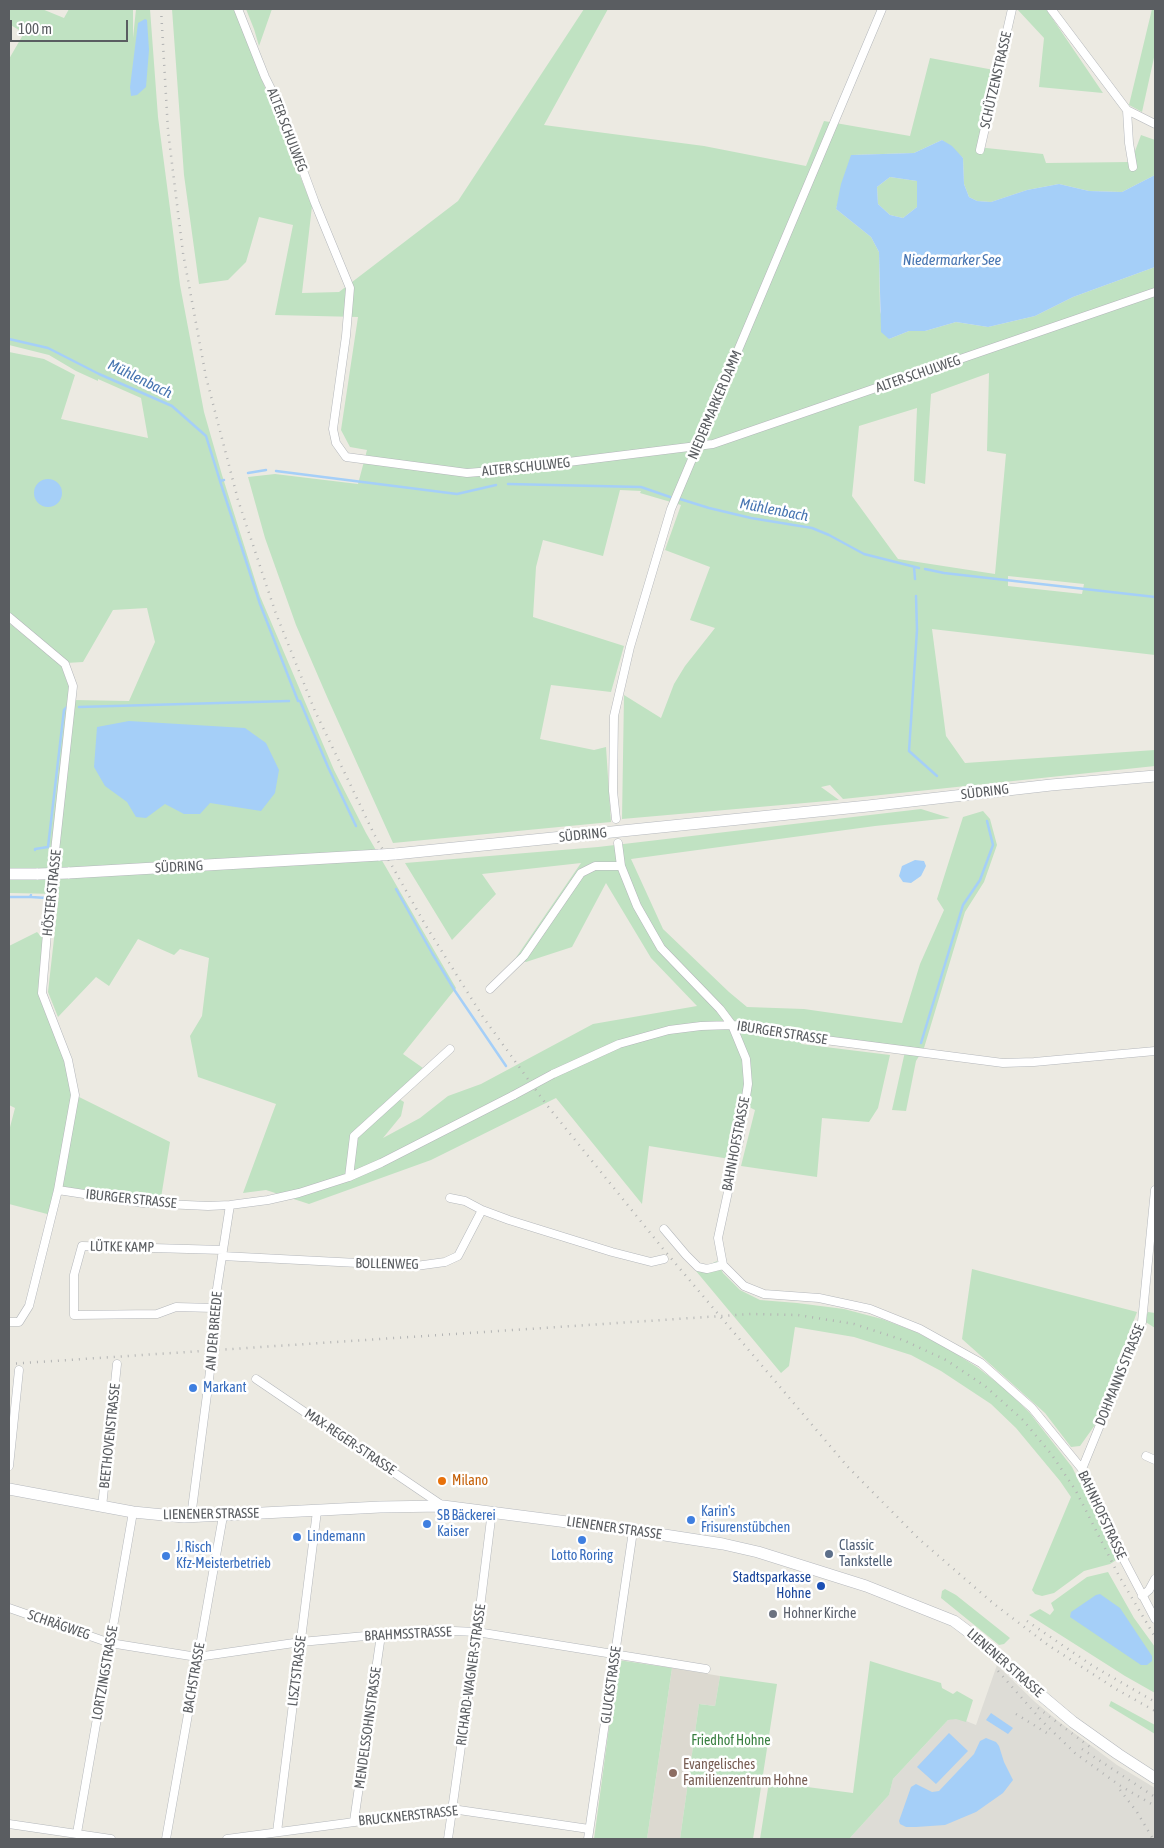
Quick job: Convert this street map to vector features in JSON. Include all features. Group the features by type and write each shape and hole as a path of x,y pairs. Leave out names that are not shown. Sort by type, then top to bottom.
{"street":[{"name":"ALTER SCHULWEG","path":"238,9 265,77 279,105 315,203 350,288 346,336 332,429 336,443 346,457 467,473 712,444 1155,292"},
{"name":"NIEDERMARKER DAMM","path":"616,819 613,791 614,716 630,647 671,509 882,9"},
{"name":"SCHÜTZENSTRASSE","path":"980,150 1012,9"},
{"path":"1052,9 1128,110 1155,124"},
{"path":"1128,110 1129,143 1133,167"},
{"name":"HÖSTER STRASSE","path":"9,618 65,664 73,686 50,897 42,994 68,1060 75,1095 58,1190"},
{"name":"SÜDRING","path":"9,874 68,873 395,854 868,806 1051,785 1155,776"},
{"path":"618,843 620,866 637,906 661,948 720,1009 732,1025"},
{"path":"490,989 524,956 581,873 595,866 620,866"},
{"name":"IBURGER STRASSE","path":"58,1190 143,1204 230,1205 299,1193 350,1177 381,1164 596,1053 643,1036 701,1026 732,1025 768,1028 825,1040 1003,1063 1155,1051"},
{"name":"BAHNHOFSTRASSE","path":"732,1025 746,1059 748,1084 739,1140 718,1238 723,1265 744,1286 764,1294 819,1298 870,1309 920,1329 981,1363 1032,1408 1082,1469 1142,1596 1155,1619"},
{"path":"350,1177 354,1136 450,1050"},
{"path":"9,1322 19,1322 29,1306 58,1190"},
{"name":"DOHMANNS STRASSE","path":"1082,1469 1142,1322 1155,1190"},
{"path":"450,1198 465,1201 482,1210 509,1220 620,1254 651,1262 664,1259"},
{"name":"AN DER BREEDE","path":"191,1517 212,1356 214,1308 230,1205"},
{"name":"BOLLENWEG","path":"223,1253 416,1266 445,1262 458,1256 482,1210"},
{"path":"664,1229 698,1267 707,1269 723,1265"},
{"name":"LÜTKE KAMP","path":"214,1308 176,1307 157,1314 74,1315 74,1275 82,1246 223,1253"},
{"name":"BEETHOVENSTRASSE","path":"102,1507 117,1364"},
{"path":"9,1466 19,1370"},
{"name":"MAX-REGER-STRASSE","path":"256,1379 443,1506"},
{"path":"1146,1456 1155,1460"},
{"name":"LIENENER STRASSE","path":"9,1489 133,1512 191,1517 380,1506 443,1506 633,1530 723,1544 758,1552 866,1586 954,1620 986,1645 1023,1680 1073,1722 1111,1750 1155,1778"},
{"name":"LISZTSTRASSE","path":"277,1832 317,1511"},
{"name":"RICHARD-WAGNER-STRASSE","path":"448,1839 492,1511"},
{"name":"LORTZINGSTRASSE","path":"77,1833 133,1512"},
{"name":"BACHSTRASSE","path":"166,1839 223,1516"},
{"name":"GLUCKSTRASSE","path":"588,1839 633,1530"},
{"path":"1142,1596 1149,1590 1155,1579"},
{"name":"SCHRÄGWEG","path":"9,1608 110,1643"},
{"name":"BRAHMSSTRASSE","path":"110,1643 197,1657 301,1642 430,1630 477,1632 706,1669"},
{"name":"MENDELSSOHNSTRASSE","path":"354,1821 381,1635"},
{"name":"BRUCKNERSTRASSE","path":"227,1839 452,1809 589,1829"},
{"path":"9,1824 111,1839"}],"shaded area":[{"path":"997,1665 1058,1721 1117,1765 1155,1788 1155,1839 849,1839 889,1795 893,1779 948,1720 961,1719 976,1725"},
{"name":"Evangelisches Familienzentrum Hohne","path":"672,1668 720,1676 715,1706 699,1704 680,1839 647,1839"}],"green space":[{"path":"9,9 42,9 64,18 69,9 129,9 133,10 133,38 136,9 150,9 158,117 180,285 204,412 222,475 260,596 334,770 366,833 456,988 403,1054 423,1068 394,1096 404,1102 401,1116 383,1138 420,1118 448,1096 481,1084 593,1024 697,1006 651,958 606,883 572,947 526,962 515,959 581,863 482,874 496,894 452,940 405,863 598,847 921,809 950,818 875,826 631,859 663,929 747,1007 804,1009 902,1023 920,964 944,910 937,899 963,817 983,811 990,819 997,845 984,882 965,912 924,1048 916,1061 906,1111 892,1110 906,1047 835,1038 802,1031 801,1044 890,1055 878,1108 869,1122 822,1118 817,1177 741,1166 755,1110 739,1102 730,1159 649,1146 642,1204 556,1098 431,1160 309,1204 266,1190 243,1193 276,1104 198,1077 190,1036 202,1016 209,958 180,949 174,955 138,939 109,986 96,977 58,1017 48,992 59,894 9,893 9,623 61,665 69,687 53,852 59,852 73,700 129,701 155,642 147,608 113,610 83,662 66,663 9,614 9,352 44,359 75,375 61,419 148,438 141,398 76,371 49,355 9,345 9,59 24,33 9,24"},
{"path":"172,9 234,9 312,206 302,293 339,292 458,201 584,9 608,9 544,125 704,146 806,166 824,121 910,136 930,58 994,70 977,147 1043,154 1046,163 1131,162 1141,135 1155,140 1155,175 1122,192 1089,191 1059,184 1027,190 991,202 977,201 969,197 964,184 963,158 942,140 914,153 852,155 836,209 871,237 879,252 880,311 889,339 909,331 925,331 956,322 988,327 1035,316 1073,297 1155,267 1155,655 932,629 946,736 965,763 1155,750 1155,766 843,799 830,785 821,787 839,800 622,819 624,695 661,718 674,684 685,666 715,628 690,620 710,567 665,550 681,505 640,493 641,491 620,490 603,556 543,540 536,567 533,617 624,646 611,692 551,685 540,739 594,750 606,747 611,822 393,843 296,625 265,538 248,477 275,474 358,484 367,450 350,447 341,430 358,317 275,315 293,225 259,217 246,262 228,280 199,284 184,175","holes":["989,373 987,451 1006,454 995,574 898,559 852,496 859,426 917,408 914,481 925,484 931,394","1008,576 1084,584 1082,594 1008,586"]},
{"path":"246,9 272,9 259,46 254,29"},
{"path":"1017,9 1046,9 1103,93 1039,87 1044,38"},
{"path":"1152,9 1155,9 1155,53 1142,112 1129,105"},
{"path":"890,177 917,181 917,207 903,218 890,215 878,204 877,187"},
{"path":"37,932 43,938 38,994 65,1062 71,1096 51,1215 9,1204 9,1131 15,1108 9,1105 9,946"},
{"path":"75,1095 170,1142 160,1204 60,1188"},
{"path":"717,1261 723,1273 740,1290 760,1300 844,1309 882,1319 916,1332 977,1367 1004,1388 1029,1412 1072,1467 1118,1559 1110,1564 1084,1571 1054,1593 1042,1596 1035,1594 1032,1590 1071,1497 1016,1428 991,1404 941,1371 911,1355 854,1337 795,1327 789,1366 781,1373 696,1271"},
{"path":"972,1269 1137,1312 1095,1425 1080,1446 1071,1447 1045,1413 962,1339"},
{"path":"1148,1312 1155,1313 1155,1328 1144,1321"},
{"path":"1108,1572 1134,1618 1155,1647 1155,1693 1029,1615 1040,1609 1050,1615 1054,1610 1051,1603 1087,1577"},
{"path":"945,1589 956,1595 1010,1638 1004,1644 999,1645 941,1598 942,1591"},
{"path":"618,1660 672,1668 647,1839 594,1839"},
{"path":"870,1661 941,1683 942,1688 953,1694 957,1691 973,1700 966,1722 956,1719 948,1720 893,1779 889,1795 849,1839 760,1839 769,1782 853,1793"},
{"name":"Friedhof Hohne","path":"720,1676 777,1684 753,1839 680,1839 699,1704 715,1706"},
{"path":"1111,1701 1155,1725 1155,1734 1109,1706"}],"water":[{"path":"145,19 147,20 149,50 146,87 137,95 131,96 130,87 138,23"},
{"name":"Niedermarker See","path":"942,140 952,146 963,158 964,184 969,197 977,201 991,202 1027,190 1059,184 1089,191 1122,192 1155,175 1155,267 1073,297 1035,316 988,327 956,322 925,331 909,331 889,339 881,332 879,252 871,237 836,209 841,184 851,155 914,153","holes":["890,177 917,181 917,207 903,218 890,215 878,204 877,187"]},
{"path":"48,479 58,483 62,493 58,503 48,507 38,503 34,493 38,483"},
{"path":"129,721 245,728 266,743 279,770 275,793 261,811 210,803 200,814 184,814 165,804 146,818 136,817 127,802 105,786 94,767 97,727"},
{"path":"915,860 924,861 926,866 921,876 911,883 903,882 899,876 902,866"},
{"path":"1100,1594 1120,1608 1152,1656 1152,1661 1147,1665 1141,1665 1070,1617 1071,1612"},
{"path":"991,1713 1013,1728 1008,1734 986,1720"},
{"path":"949,1733 968,1751 936,1784 917,1767"},
{"path":"986,1738 996,1742 999,1746 1013,1780 1003,1793 976,1812 945,1825 906,1827 900,1824 899,1821 911,1787 916,1784 932,1792 939,1791 974,1754 980,1741"}],"waterway":[{"name":"Mühlenbach","path":"9,339 48,348 99,374 172,406 206,436 220,481 224,480"},
{"name":"Mühlenbach","path":"248,473 266,470"},
{"name":"Mühlenbach","path":"276,471 457,494 496,485"},
{"path":"220,481 260,604 298,701"},
{"name":"Mühlenbach","path":"508,484 641,487 670,497"},
{"name":"Mühlenbach","path":"680,499 751,518 812,528 864,554 919,568"},
{"path":"914,567 915,579"},
{"name":"Mühlenbach","path":"925,569 944,573 1155,597"},
{"path":"916,596 917,630 909,751 937,776"},
{"path":"79,707 289,701"},
{"path":"300,701 356,826"},
{"path":"35,850 48,847 64,710 67,707"},
{"path":"921,1043 963,905 980,880 993,845 987,821"},
{"path":"396,889 455,991 506,1066"},
{"path":"9,897 30,897 31,895"},
{"path":"31,897 47,898"}],"railway":[{"path":"161,9 168,131 183,253 206,377 238,500 275,611 315,711 374,834 426,926 483,1017 546,1104 664,1250 847,1466 919,1539 994,1604 1048,1645 1116,1689 1155,1711"},
{"path":"9,1364 751,1314 798,1315 854,1324 903,1340 946,1360 985,1386 1023,1420 1052,1455 1076,1491 1119,1576 1155,1637"},
{"path":"1027,1621 1093,1666 1155,1702"},
{"path":"998,1671 1043,1722 1075,1753 1119,1785 1155,1806"},
{"path":"1038,1708 1094,1750"},
{"path":"1016,1714 1050,1735"},
{"path":"1082,1749 1155,1797"},
{"path":"1120,1790 1137,1812 1153,1839"}],"place":[{"name":"Markant","path":"193,1388"},
{"name":"Milano","path":"442,1481"},
{"name":"Karin's Frisurenstübchen","path":"691,1520"},
{"name":"SB Bäckerei Kaiser","path":"427,1524"},
{"name":"Lindemann","path":"297,1537"},
{"name":"Lotto Roring","path":"582,1540"},
{"name":"Classic Tankstelle","path":"829,1554"},
{"name":"J. Risch Kfz-Meisterbetrieb","path":"166,1556"},
{"name":"Stadtsparkasse Hohne","path":"821,1586"},
{"name":"Hohner Kirche","path":"773,1614"},
{"name":"Evangelisches Familienzentrum Hohne","path":"673,1773"}]}
